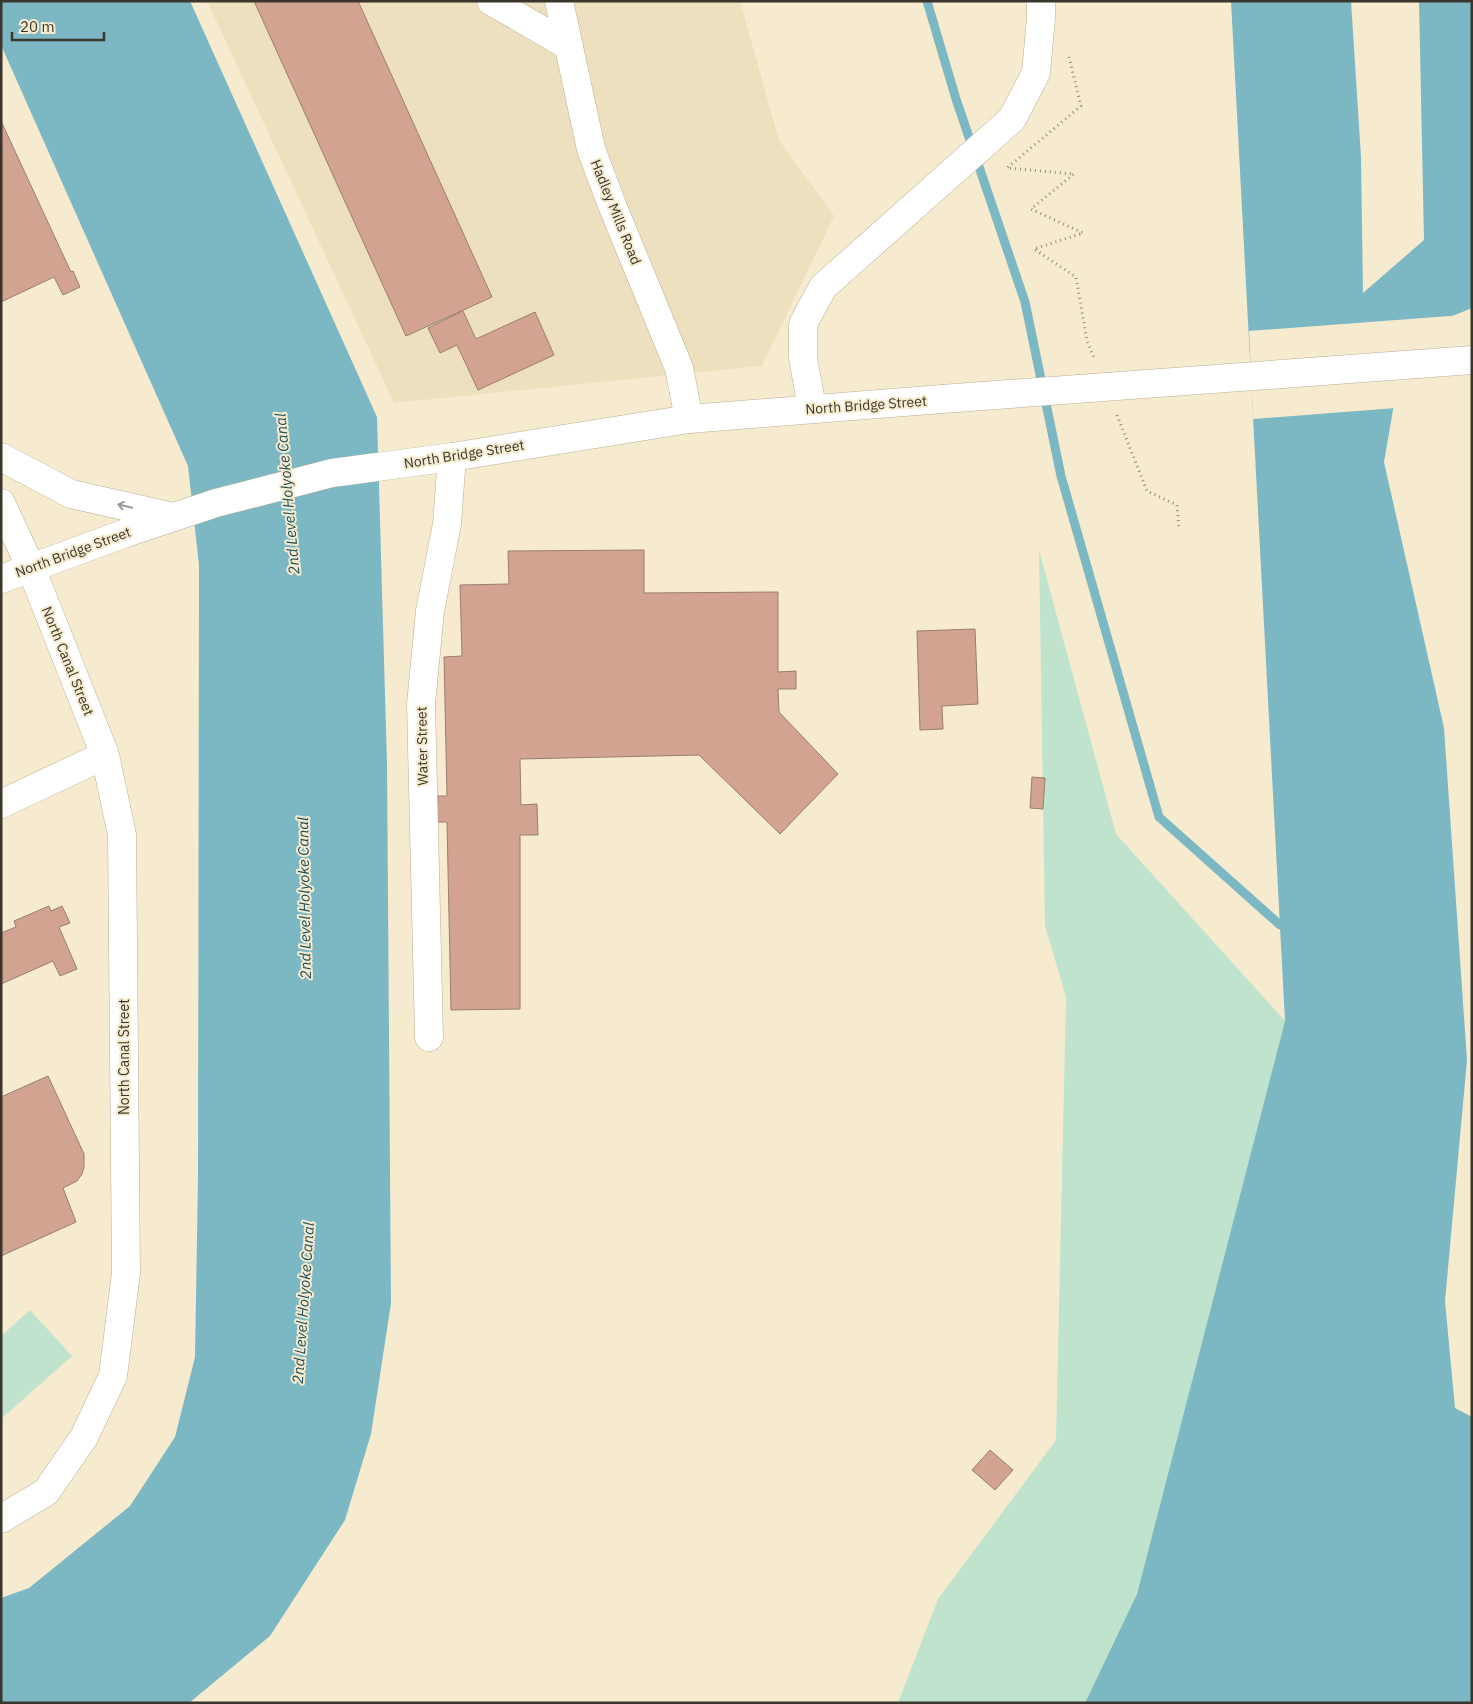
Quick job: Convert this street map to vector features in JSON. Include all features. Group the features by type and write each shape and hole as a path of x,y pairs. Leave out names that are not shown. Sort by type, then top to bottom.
{"main road":[{"path":"492,1 569,46"},
{"name":"Hadley Mills Road","path":"560,1 591,149 679,368 689,419"},
{"path":"812,408 803,358 803,324 822,287 1012,119 1036,73 1041,1"},
{"name":"North Bridge Street","path":"1,579 126,533 216,503 332,473 452,457 689,419 812,408 1472,360"},
{"path":"1,457 71,494 175,517"},
{"name":"Water Street","path":"429,1037 420,704 430,611 447,524 452,457"},
{"name":"North Canal Street","path":"1,503 30,568 105,755 122,835 126,1273 113,1376 84,1437 46,1492 1,1519"},
{"path":"1,804 105,755"}],"path":[{"path":"1039,41 1065,42 1081,106 1007,168 1074,174 1031,209 1083,233 1034,249 1076,277 1087,341 1094,359"},
{"path":"1116,412 1147,491 1177,504 1179,530"}],"shaded area":[{"path":"207,1 740,1 779,140 834,216 762,366 394,403"}],"green space":[{"path":"1039,550 1116,834 1285,1021 1137,1594 1085,1703 898,1703 938,1599 1056,1440 1066,997 1045,926"},
{"path":"30,1310 72,1356 1,1419 1,1336"}],"water":[{"name":"2nd Level Holyoke Canal","path":"1,1 190,1 377,417 387,763 391,1303 371,1434 345,1520 270,1636 189,1703 1,1703 1,1598 29,1588 130,1506 175,1437 195,1357 198,1177 199,565 188,466 1,45"},
{"path":"1231,1 1351,1 1361,157 1363,293 1424,240 1419,1 1472,1 1472,308 1406,335 1384,462 1444,728 1467,1060 1445,1301 1455,1408 1472,1417 1472,1703 1085,1703 1137,1594 1285,1021"}],"pier":[{"path":"1463,315 1409,337 1396,408 1253,419 1249,331"}],"building":[{"path":"254,1 358,1 492,297 406,336"},
{"path":"1,121 71,272 73,271 80,287 63,295 54,277 1,302"},
{"path":"463,311 476,339 535,312 554,355 478,390 457,345 440,353 428,328"},
{"path":"644,550 644,593 778,592 778,672 796,671 796,689 778,689 779,712 838,774 780,834 699,755 520,759 521,805 537,804 538,835 520,835 520,1009 451,1010 447,822 437,822 438,796 447,796 444,657 462,656 460,585 509,584 508,551"},
{"path":"975,629 978,704 942,706 943,729 920,730 917,631"},
{"path":"1032,777 1045,778 1043,809 1030,808"},
{"path":"49,906 51,911 62,906 70,923 59,927 77,969 60,976 53,961 1,984 1,933 16,927 14,921"},
{"path":"48,1076 84,1154 82,1174 77,1181 63,1188 76,1222 1,1256 1,1097"},
{"path":"990,1450 1013,1470 995,1490 972,1470"}],"waterway":[{"path":"927,1 956,99 1025,302 1061,476 1159,817 1280,925"}]}
